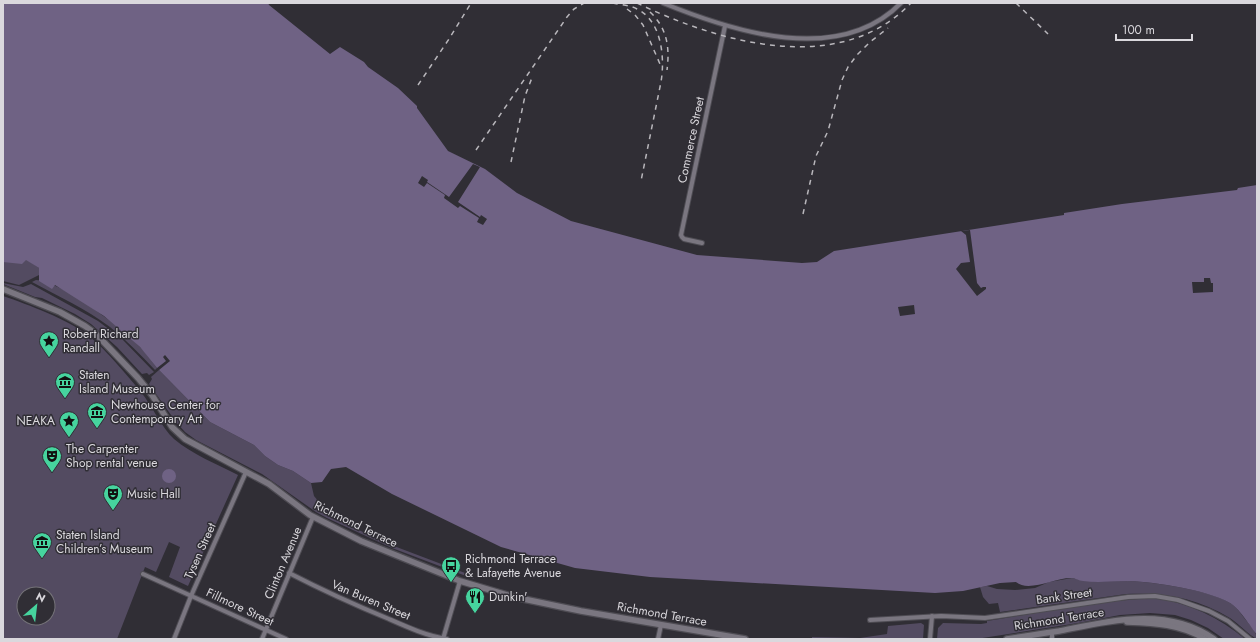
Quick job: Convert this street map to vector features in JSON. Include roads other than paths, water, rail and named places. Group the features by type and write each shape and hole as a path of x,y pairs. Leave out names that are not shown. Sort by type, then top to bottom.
{"main road":[{"name":"Richmond Terrace","path":"3,289 54,310 91,330 116,354 145,387 177,432 192,444 272,487 313,517 378,549 460,581 518,598 745,639"},
{"name":"Richmond Terrace","path":"1007,639 1142,618 1171,621 1193,628 1214,639"},
{"name":"Richmond Terrace","path":"1114,622 1156,623 1169,625 1188,630 1205,639"}],"street":[{"path":"664,3 725,26 763,34 814,39 847,34 875,23 901,3"},
{"name":"Commerce Street","path":"702,243 684,239 681,235 725,26"},
{"name":"Tysen Street","path":"174,639 191,596 246,472"},
{"name":"Clinton Avenue","path":"262,639 313,517"},
{"name":"Van Buren Street","path":"289,573 338,598 431,635 447,639"},
{"name":"Fillmore Street","path":"143,574 286,639"},
{"path":"444,639 460,581"},
{"name":"Bank Street","path":"870,620 932,616 985,618 1128,597 1155,596 1178,600 1209,611 1228,621 1250,639"},
{"path":"930,639 932,616"},
{"path":"658,639 661,625"},
{"path":"1052,632 1052,639"}],"railway":[{"path":"418,85 471,3"},
{"path":"476,150 567,17 574,9 584,3"},
{"path":"613,3 637,9 645,15 652,22 657,31 662,52 661,82 641,181"},
{"path":"637,3 704,30 740,40 777,46 814,46 849,40 882,26 911,3"},
{"path":"1016,3 1048,34"},
{"path":"627,9 635,15 643,25 660,64"},
{"path":"650,12 656,18 664,31 668,53 667,70"},
{"path":"803,214 816,156 828,131 842,80 848,67 857,55 870,42 888,28"},
{"path":"511,162 525,96 533,75"}],"place":[{"name":"Robert Richard Randall","path":"49,358"},
{"name":"Staten Island Museum","path":"65,399"},
{"name":"Newhouse Center for Contemporary Art","path":"97,429"},
{"name":"NEAKA","path":"69,438"},
{"name":"The Carpenter Shop rental venue","path":"52,473"},
{"name":"Music Hall","path":"113,511"},
{"name":"Staten Island Children’s Museum","path":"42,559"},
{"name":"Richmond Terrace & Lafayette Avenue","path":"451,583"},
{"name":"Dunkin'","path":"475,614"}]}
